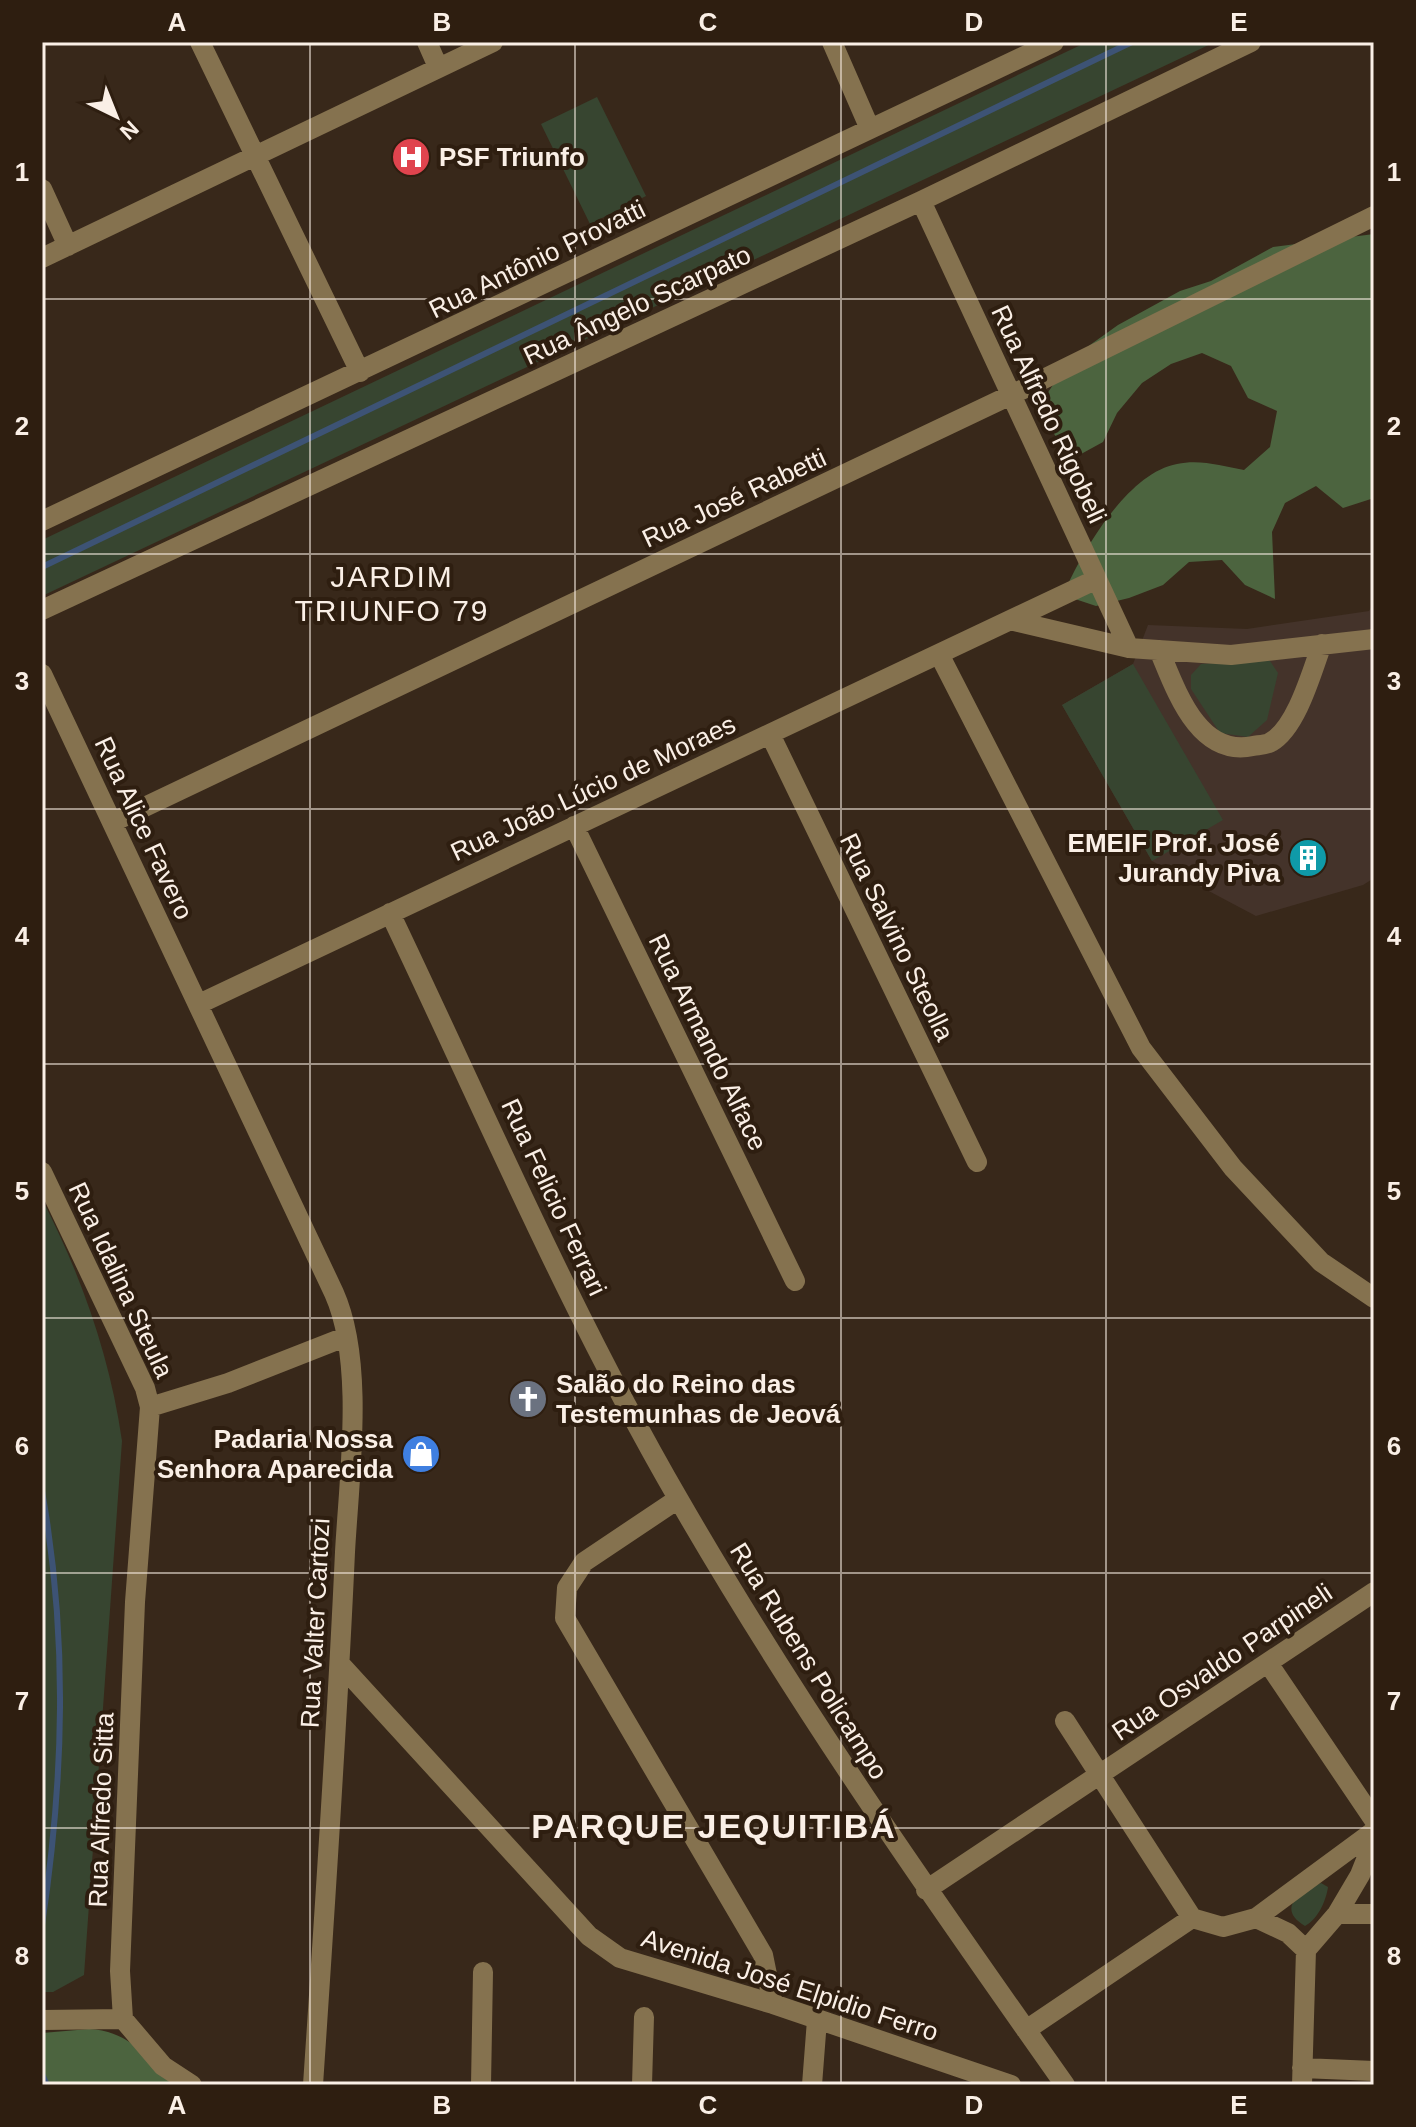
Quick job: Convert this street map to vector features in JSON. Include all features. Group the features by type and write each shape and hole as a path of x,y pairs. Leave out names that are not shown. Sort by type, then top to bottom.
{"street":[{"path":"200,42 360,372"},
{"path":"427,42 438,67"},
{"path":"42,258 493,42"},
{"path":"832,42 870,129"},
{"name":"Rua Antônio Provatti","path":"42,521 1054,42"},
{"name":"Rua Ângelo Scarpato","path":"42,610 921,201 1251,42"},
{"path":"42,189 68,246"},
{"name":"Rua Alfredo Rigobeli","path":"921,201 1129,648"},
{"name":"Rua José Rabetti","path":"113,822 1011,395 1374,216"},
{"name":"Rua João Lúcio de Moraes","path":"199,1004 1097,579"},
{"path":"1010,620 1129,648 1231,655 1374,639"},
{"path":"1159,650 1196,724 1215,741 1239,749 1271,743 1285,728 1303,696 1322,644"},
{"path":"939,654 1134,1037 1233,1168 1321,1262 1374,1298"},
{"name":"Rua Alice Favero","path":"42,674 199,1004"},
{"name":"Rua Salvino Steolla","path":"770,734 977,1162"},
{"name":"Rua Armando Alface","path":"574,826 795,1281"},
{"name":"Rua Felicio Ferrari","path":"390,913 590,1334 678,1499"},
{"name":"Rua Valter Cartozi","path":"199,1004 339,1304 353,1388 340,1664 313,2085"},
{"name":"Rua Idalina Steula","path":"42,1172 145,1388 150,1407 135,1602"},
{"path":"150,1407 228,1383 345,1337"},
{"path":"678,1499 584,1562 567,1588 565,1618 763,1955 773,2004"},
{"name":"Rua Rubens Policampo","path":"678,1499 796,1692 926,1890 1065,2085"},
{"name":"Rua Osvaldo Parpineli","path":"926,1890 1374,1592"},
{"name":"Rua Alfredo Sitta","path":"123,2019 120,1971 135,1602"},
{"path":"1268,1663 1374,1820"},
{"name":"Avenida José Elpidio Ferro","path":"340,1664 589,1936 620,1958 773,2004 1011,2085"},
{"path":"1065,1721 1192,1918 1223,1927 1256,1918 1374,1831"},
{"path":"1374,1840 1360,1875 1337,1914 1306,1950 1302,2076 1374,2071"},
{"path":"1337,1914 1374,1914"},
{"path":"1026,2030 1192,1918"},
{"path":"1256,1918 1288,1933 1306,1950"},
{"path":"481,2085 483,1972"},
{"path":"642,2085 644,2017"},
{"path":"42,2020 123,2019 163,2066 192,2085"},
{"path":"812,2085 817,2020"}],"shaded area":[{"path":"1374,602 1374,878 1363,885 1256,916 1152,861 1062,705 1133,664 1148,625 1247,629 1369,611"}],"green space":[{"path":"1087,42 1215,42 42,596 42,540"},
{"path":"597,97 646,196 590,224 541,124"},
{"path":"1374,234 1374,498 1343,508 1316,486 1285,503 1272,532 1275,599 1245,585 1222,560 1189,562 1163,585 1096,606 1063,595 1094,537 1124,498 1141,482 1159,470 1194,462 1244,470 1270,447 1277,411 1248,398 1231,366 1202,353 1171,364 1142,383 1117,413 1103,442 1072,459 1052,431 1045,397 1064,368 1118,325 1180,291 1211,281 1273,247"},
{"path":"1270,661 1278,673 1267,720 1248,737 1220,733 1191,689 1191,675 1201,664"},
{"path":"1133,664 1223,820 1152,861 1062,705"},
{"path":"42,1199 69,1257 102,1347 122,1441 84,1975 53,1992 42,1992"},
{"path":"1321,1883 1328,1887 1325,1898 1317,1914 1305,1926 1296,1919 1292,1907 1305,1891"},
{"path":"89,2029 127,2040 178,2085 42,2085 42,2033"}],"waterway":[{"path":"42,567 1132,42"},
{"path":"42,1491 56,1600 60,1708 55,1816 42,1925"},
{"path":"42,2074 47,2085"}],"place":[{"name":"PSF Triunfo","path":"411,157"},
{"name":"EMEIF Prof. José Jurandy Piva","path":"1308,858"},
{"name":"Salão do Reino das Testemunhas de Jeová","path":"528,1399"},
{"name":"Padaria Nossa Senhora Aparecida","path":"421,1454"}],"district":[{"name":"JARDIM TRIUNFO 79","path":"392,593"},
{"name":"PARQUE JEQUITIBÁ","path":"714,1826"}]}
